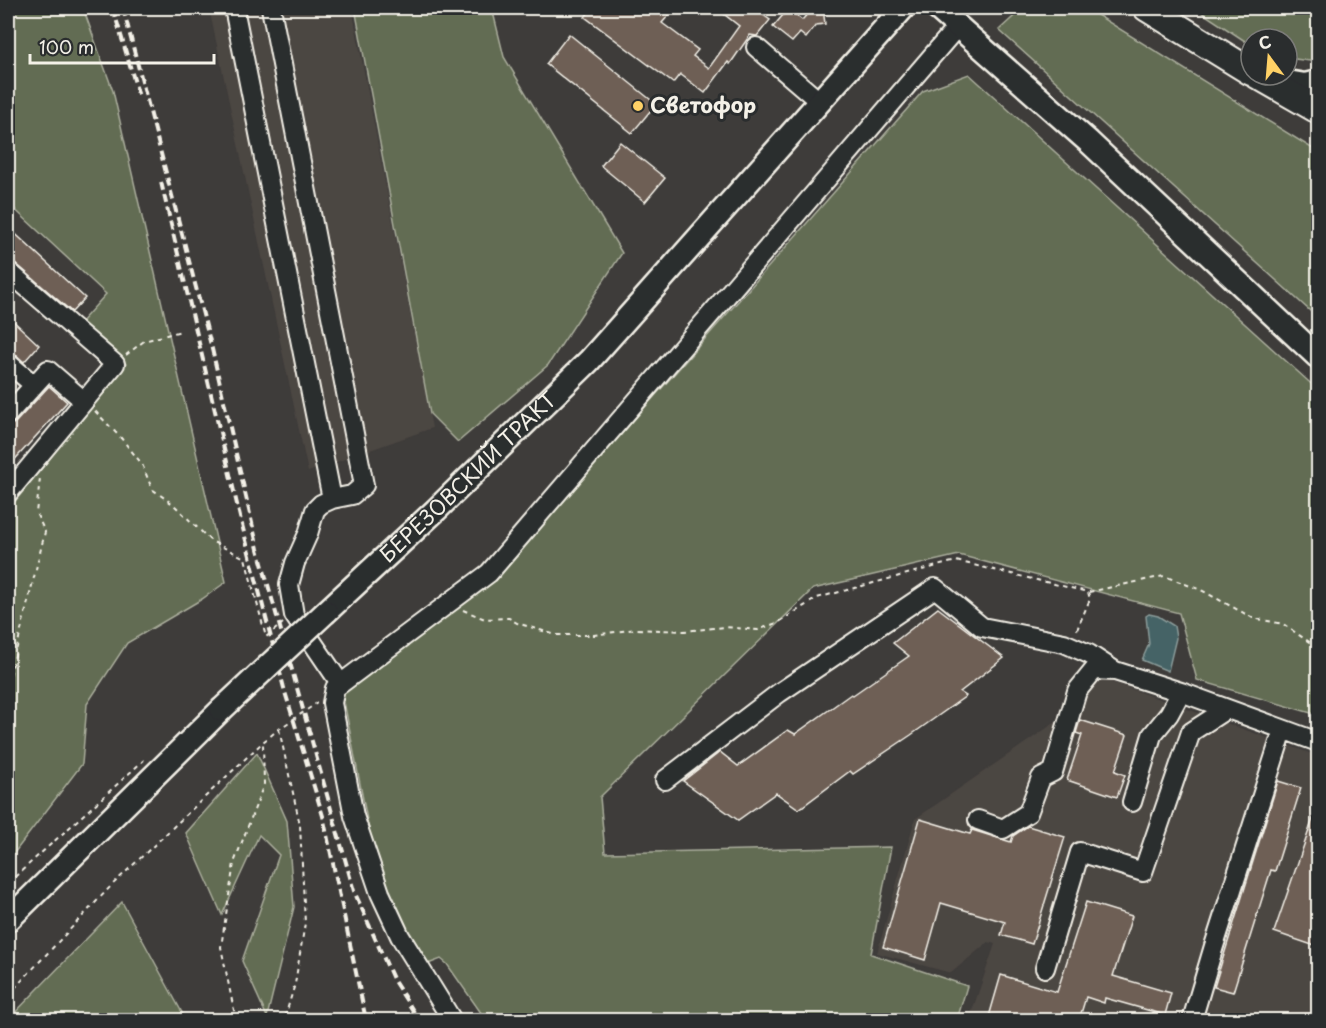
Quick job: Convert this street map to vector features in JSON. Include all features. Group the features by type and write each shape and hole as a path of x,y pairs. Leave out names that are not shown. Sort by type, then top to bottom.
{"highway":[{"path":"1147,8 1239,64"},
{"path":"1279,87 1318,110"}],"main road":[{"name":"БЕРЁЗОВСКИЙ ТРАКТ","path":"11,908 436,510 589,361 903,8"},
{"path":"937,8 1089,142 1318,357"},
{"path":"1299,84 1318,82"}],"street":[{"path":"234,8 332,499"},
{"path":"271,8 364,485 352,495 332,499 315,510 289,585 294,615 336,688"},
{"path":"452,1020 400,936 380,893 354,816 332,703 336,688 489,573 957,27"},
{"path":"756,47 820,102"},
{"path":"8,271 115,364 8,493"},
{"path":"8,363 34,385"},
{"path":"8,414 48,370 84,401"},
{"path":"665,780 778,693 935,588 982,627 1064,643 1089,654 1115,671"},
{"path":"978,820 1004,829 1028,813 1041,778 1053,772 1077,692 1094,670 1115,671 1181,692 1225,710 1318,742"},
{"path":"1131,802 1152,735 1169,714 1181,692"},
{"path":"1045,968 1080,852 1143,872 1191,732 1225,710"},
{"path":"1192,1020 1283,730"}],"path":[{"path":"115,364 144,341 181,331"},
{"path":"84,401 121,438 142,464 152,489 174,505 211,541 245,558 266,637 294,615"},
{"path":"8,684 45,532 36,513 44,449"},
{"path":"444,606 467,610 485,619 509,618 517,623 556,634 594,635 636,629 684,631 725,627 758,630 779,622 817,598 956,561 1088,592 1164,576 1201,590 1253,618 1282,624 1318,648"},
{"path":"1071,646 1090,599 1088,592"},
{"path":"8,995 112,885 263,742 336,688"},
{"path":"279,729 300,825 305,923 295,984 284,1020"},
{"path":"236,1020 221,947 234,863 264,784 263,742"},
{"path":"8,883 150,754"}],"shaded area":[{"path":"209,8 352,8 432,428 308,472"},
{"path":"1081,671 1318,756 1318,1020 969,1020 995,944 988,942 951,973 877,953 915,819 1060,719"}],"green space":[{"path":"8,8 83,8 113,91 226,582 202,599 127,643 87,704 82,764 8,861 8,510 126,364 81,322 106,294 8,203"},
{"path":"355,8 492,8 504,57 622,253 548,365 458,442 430,414"},
{"path":"1023,8 1086,8 1318,152 1318,318 999,30"},
{"path":"1195,8 1318,8 1318,62 1299,60 1299,27 1239,27 1239,37"},
{"path":"969,74 1318,390 1318,715 1197,680 1179,613 959,555 813,589 600,797 605,853 891,847 871,954 967,986 957,1020 486,1020 447,964 441,959 428,964 397,919 375,861 341,686 493,580 923,91"},
{"path":"257,753 287,821 294,907 267,1017 242,961 279,855 259,835 222,915 186,833"},
{"path":"122,902 186,1020 8,1020"}],"water":[{"path":"1149,614 1158,616 1174,626 1176,638 1168,671 1142,660 1149,644 1146,616"}],"building":[{"path":"592,8 675,8 662,23 698,50 693,56 709,68 739,26 716,8 753,8 770,20 757,36 750,35 730,64 728,62 705,93 680,74 673,83 585,17"},
{"path":"813,8 831,8 824,16 825,24 816,25 806,38 800,33 792,42 773,27 788,9 802,20"},
{"path":"569,34 656,104 632,133 546,64"},
{"path":"620,142 665,178 645,202 601,166"},
{"path":"8,227 85,298 72,312 15,263 8,260"},
{"path":"8,316 39,345 24,362 15,354 8,352"},
{"path":"49,386 67,402 8,467 8,427 16,422"},
{"path":"938,608 1004,658 960,692 966,696 911,735 853,774 850,771 799,809 776,793 738,820 683,781 720,752 738,766 788,730 795,734 851,694 853,695 909,656 893,643"},
{"path":"1080,720 1127,735 1115,771 1125,775 1117,797 1067,780 1082,735 1076,733"},
{"path":"1278,781 1301,788 1275,871 1271,870 1233,992 1214,987"},
{"path":"1318,807 1318,947 1274,932"},
{"path":"920,819 970,834 972,830 1011,842 1013,836 1028,826 1065,837 1032,944 1001,935 1005,922 941,903 925,960 883,947"},
{"path":"1086,902 1132,916 1113,976 1171,993 1165,1015 1105,998 1104,1003 1086,997 1079,1020 988,1020 1001,975 1057,992"}],"railway":[{"path":"113,8 139,97"},
{"path":"123,8 212,349 258,549 354,891 394,981 419,1020"},
{"path":"161,182 240,517 285,692 323,816 366,1020"}],"place":[{"name":"Светофор","path":"638,106"}]}
